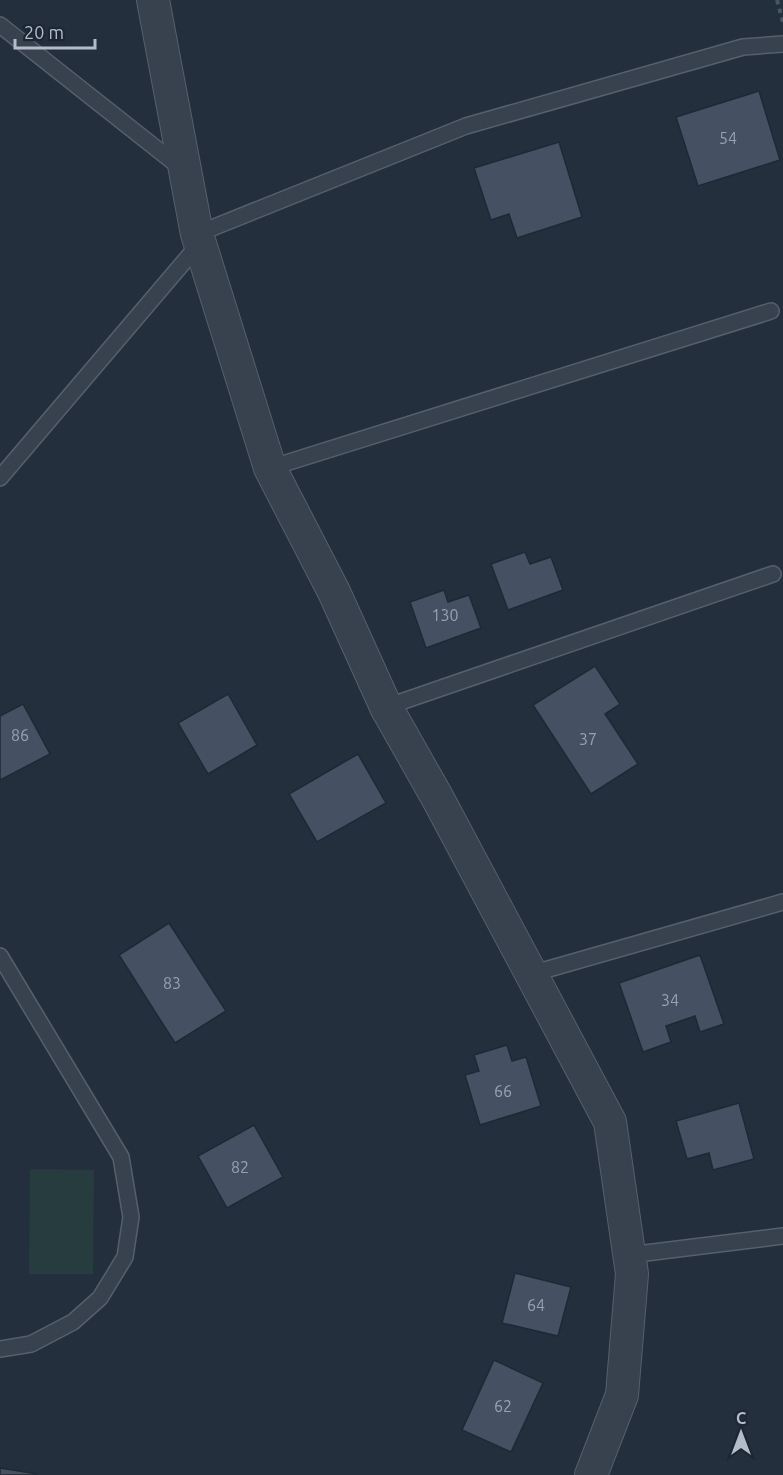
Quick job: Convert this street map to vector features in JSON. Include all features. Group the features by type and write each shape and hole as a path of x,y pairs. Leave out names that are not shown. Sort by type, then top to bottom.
{"street":[{"path":"153,0 199,238 270,468 334,592 386,707 437,797 609,1122 632,1274 622,1395 591,1475"}],"lane":[{"path":"0,25 186,172"},
{"path":"0,478 199,238 466,126 743,47 783,44"},
{"path":"270,468 771,311"},
{"path":"386,707 773,574"},
{"path":"531,974 783,902"},
{"path":"0,956 121,1156 132,1217 125,1257 100,1298 73,1322 31,1344 0,1349"},
{"path":"629,1255 783,1236"}],"path":[{"path":"777,0 783,22"}],"green space":[{"path":"30,1169 94,1170 93,1274 29,1274"}],"building":[{"path":"759,91 780,160 698,186 676,117"},
{"path":"559,142 582,217 517,238 509,214 491,220 474,168"},
{"path":"525,552 530,564 551,557 563,590 508,610 491,564"},
{"path":"444,590 448,602 469,595 481,628 426,648 410,602"},
{"path":"595,666 620,704 605,714 638,764 591,794 533,705"},
{"path":"228,694 257,745 208,774 178,723"},
{"path":"23,704 50,754 0,780 0,716"},
{"path":"358,754 386,803 317,842 289,794"},
{"path":"169,923 226,1011 175,1043 119,955"},
{"path":"700,955 724,1024 700,1032 695,1016 666,1026 671,1042 643,1052 619,983"},
{"path":"507,1045 512,1061 526,1057 541,1106 480,1125 465,1075 479,1071 474,1055"},
{"path":"739,1103 754,1159 713,1170 709,1153 687,1159 676,1121"},
{"path":"254,1125 283,1177 227,1208 198,1156"},
{"path":"515,1273 571,1287 558,1336 502,1323"},
{"path":"494,1360 543,1383 511,1452 462,1430"},
{"path":"0,1468 37,1474 37,1475 0,1475"}]}
